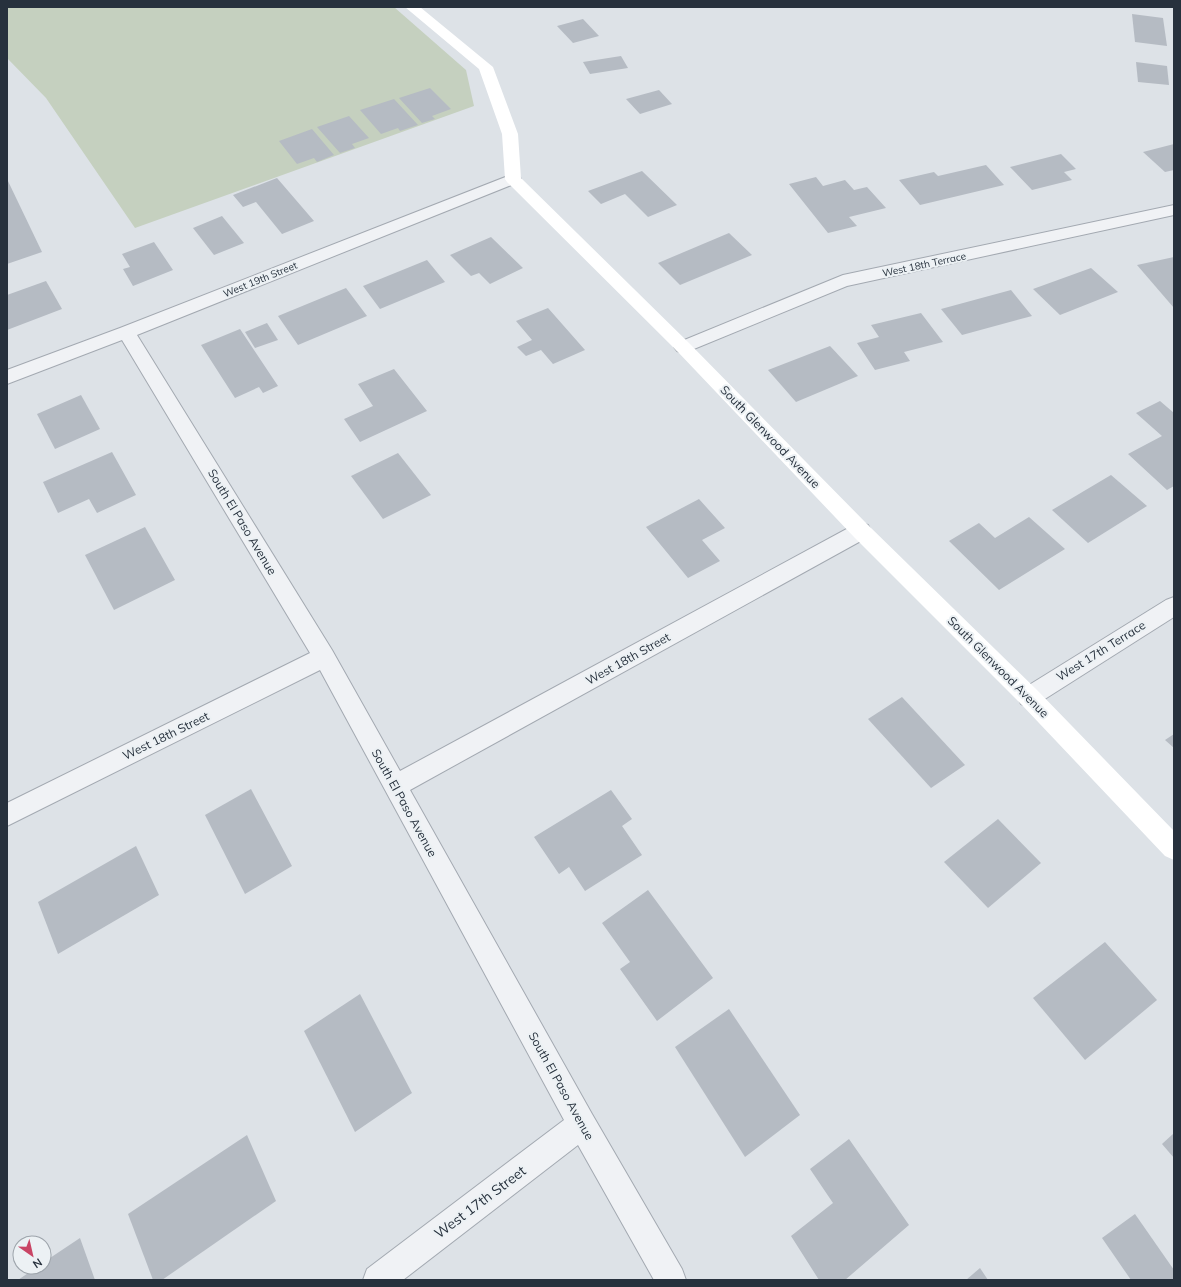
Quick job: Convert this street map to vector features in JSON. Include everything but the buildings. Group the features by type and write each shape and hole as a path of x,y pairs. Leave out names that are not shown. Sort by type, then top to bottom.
{"street":[{"path":"412,7 486,67 510,134 512,179"},
{"name":"West 19th Street","path":"7,377 126,332 512,179"},
{"name":"South Glenwood Avenue","path":"512,179 683,347 861,531 1029,697 1174,848"},
{"name":"West 18th Terrace","path":"683,347 843,281 1174,210"},
{"name":"South El Paso Avenue","path":"126,332 324,657 582,1124 671,1280"},
{"name":"West 18th Street","path":"395,786 861,531"},
{"name":"West 17th Terrace","path":"1029,697 1174,606"},
{"name":"West 18th Street","path":"7,815 324,657"},
{"name":"West 17th Street","path":"378,1280 582,1124"}],"green space":[{"path":"7,7 394,7 466,70 474,106 135,228 46,98 7,58"}]}
